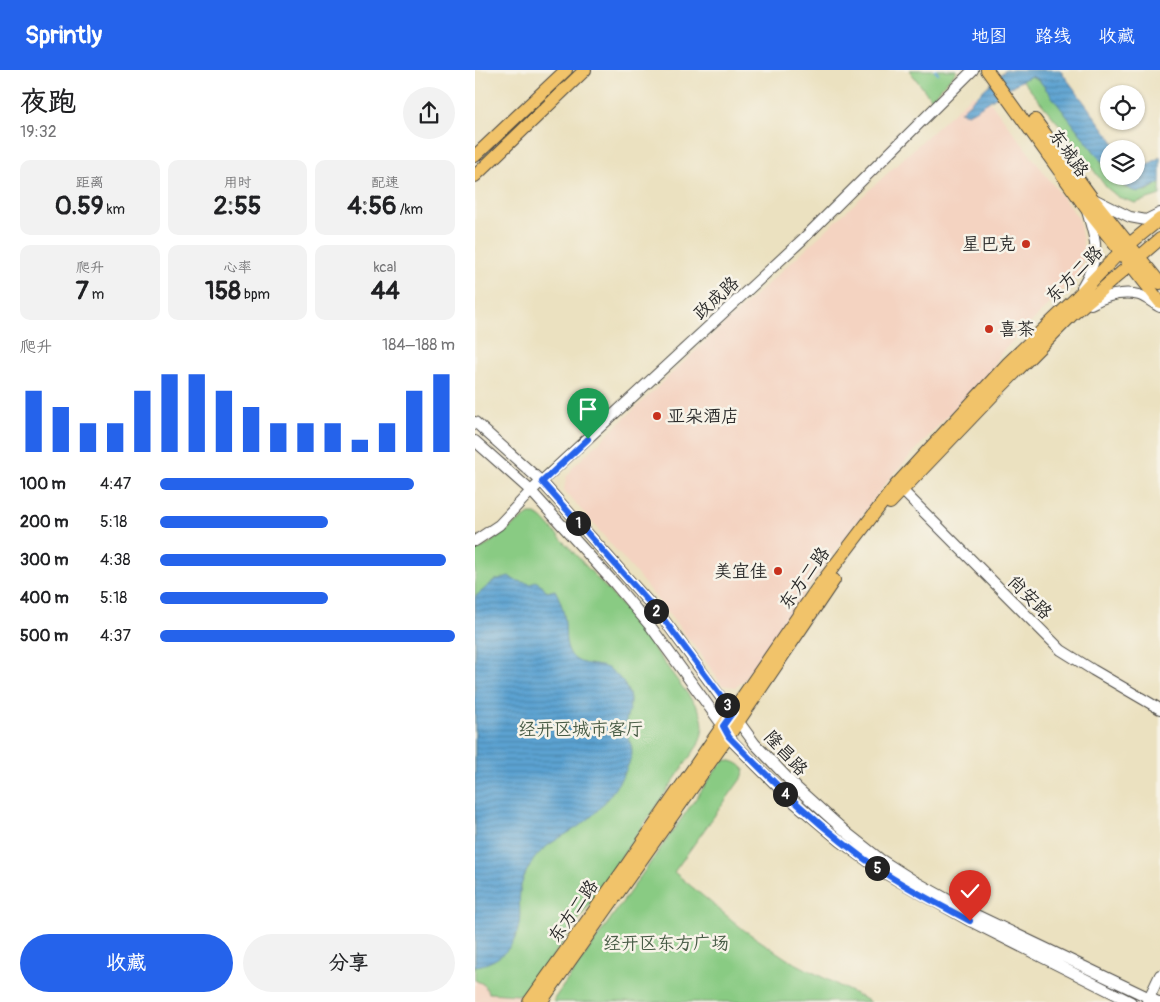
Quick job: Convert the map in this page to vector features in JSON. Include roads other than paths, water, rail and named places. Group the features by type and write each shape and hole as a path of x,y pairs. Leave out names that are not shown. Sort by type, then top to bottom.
{"main road":[{"path":"475,156 566,70"},
{"path":"475,176 585,70"},
{"name":"东城路","path":"993,71 1089,203 1135,260 1160,302"},
{"name":"东方二路","path":"541,1002 736,717 899,488 1008,364 1125,247 1160,219"},
{"name":"东方二路","path":"899,488 1071,316 1160,239"},
{"name":"东城路","path":"1135,260 1160,282"},
{"name":"东方二路","path":"529,1002 587,922 706,749 726,732"}],"street":[{"name":"政成路","path":"475,541 499,525 531,491 801,240 973,70"},
{"path":"1076,298 1097,254 1089,203 1130,217 1146,220 1160,213"},
{"path":"1071,316 1102,297 1119,294 1139,295 1160,307"},
{"name":"隆昌路","path":"475,422 542,482 662,617 755,744 797,788 847,833 880,859 973,914 1154,1000"},
{"name":"隆昌路","path":"475,441 531,491 615,584 651,627 726,732 790,799 840,841 881,871 970,921 1131,1002"},
{"name":"尚安路","path":"899,488 1061,650 1160,709"},
{"path":"1154,1000 1160,975"}],"water":[{"path":"1005,70 1060,70 1100,124 1100,130 1105,130 1112,140 1100,140 1100,159 1039,80 1031,76 968,114 960,112"},
{"path":"1160,157 1160,182 1153,187 1141,191 1130,190 1123,185 1145,185 1145,166"},
{"path":"509,576 514,580 531,584 535,581 542,585 547,592 555,590 563,609 566,643 571,655 580,662 607,668 622,681 630,698 625,725 632,751 631,759 623,776 593,815 546,847 530,864 521,885 519,898 520,916 516,936 508,949 496,959 475,966 475,597 495,580"}],"waterway":[{"path":"935,70 938,74"}],"place":[{"name":"星巴克","path":"1026,244"},
{"name":"喜茶","path":"989,329"},
{"name":"亚朵酒店","path":"657,416"},
{"name":"美宜佳","path":"778,571"}],"park label":[{"name":"经开区城市客厅","path":"581,729"},
{"name":"经开区东方广场","path":"666,943"}]}
